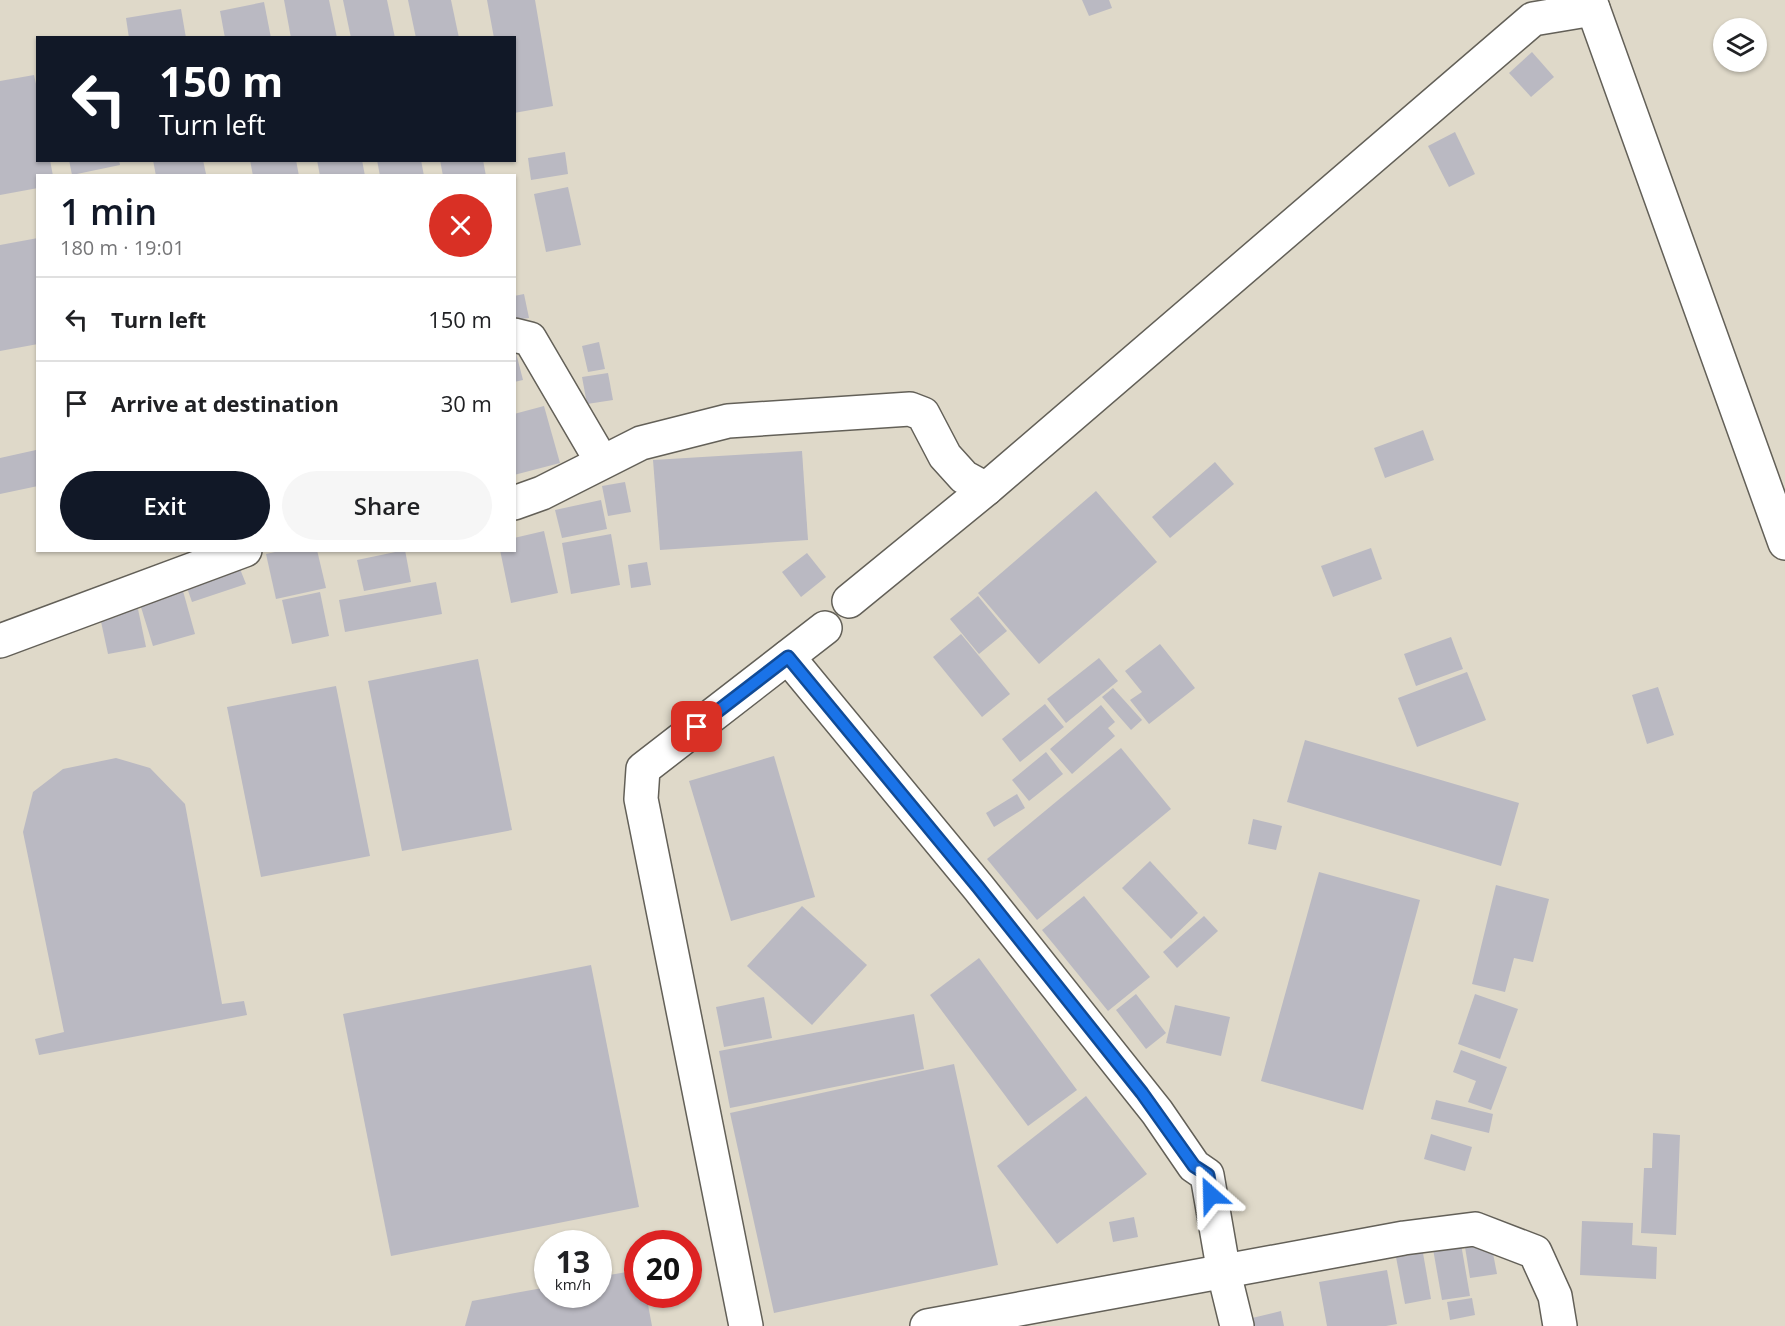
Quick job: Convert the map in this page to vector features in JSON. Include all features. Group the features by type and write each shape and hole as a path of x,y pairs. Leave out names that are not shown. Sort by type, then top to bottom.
{"lane":[{"path":"849,602 986,489 1533,19 1591,4 1785,543"},
{"path":"516,336 530,339 602,462"},
{"path":"516,502 542,493 641,443 728,421 910,409 923,414 945,456 964,477 986,489"},
{"path":"0,641 241,552"},
{"path":"746,1326 641,799 643,769 825,628"},
{"path":"788,657 978,887 1142,1093 1194,1166 1208,1175 1224,1273 1237,1326"},
{"path":"927,1326 1404,1238 1475,1229 1535,1252 1555,1296 1560,1326"}],"shaded area":[{"path":"0,0 1785,0 1785,1326 0,1326"}],"building":[{"path":"284,0 329,0 337,36 291,36"},
{"path":"343,0 387,0 395,36 351,36"},
{"path":"408,0 451,0 459,36 416,36"},
{"path":"487,0 535,0 553,106 516,113 516,36 494,36"},
{"path":"1082,0 1109,0 1112,8 1089,16"},
{"path":"264,2 271,36 225,36 220,11"},
{"path":"181,9 186,36 129,36 126,18"},
{"path":"1532,52 1554,77 1531,97 1509,73"},
{"path":"34,75 36,162 50,162 53,174 36,174 36,188 0,195 0,81"},
{"path":"1455,132 1475,174 1449,187 1428,146"},
{"path":"565,152 568,174 531,180 528,158"},
{"path":"69,162 119,162 120,165 72,174"},
{"path":"153,162 203,162 206,174 156,174"},
{"path":"250,162 296,162 299,174 253,174"},
{"path":"317,162 362,162 365,174 320,174"},
{"path":"377,162 421,162 424,174 380,174"},
{"path":"440,162 483,162 486,174 443,174"},
{"path":"568,187 581,245 546,252 534,194"},
{"path":"36,238 36,344 0,351 0,245"},
{"path":"524,294 529,318 516,320 516,296"},
{"path":"599,342 605,369 588,372 582,346"},
{"path":"516,353 523,380 516,382"},
{"path":"608,373 613,400 587,404 582,377"},
{"path":"544,406 560,463 516,474 516,413"},
{"path":"1423,430 1434,460 1385,478 1374,448"},
{"path":"36,450 36,486 0,494 0,458"},
{"path":"802,451 808,540 660,550 653,460"},
{"path":"1215,462 1234,484 1170,538 1152,517"},
{"path":"625,482 631,512 608,516 602,486"},
{"path":"1096,491 1157,562 1039,664 978,593"},
{"path":"601,500 607,529 562,538 555,510"},
{"path":"544,531 558,593 511,603 500,552 516,552 516,538"},
{"path":"611,534 620,585 571,594 562,543"},
{"path":"1371,548 1382,579 1333,597 1321,566"},
{"path":"317,552 326,588 276,599 266,554"},
{"path":"405,552 411,582 364,591 357,560"},
{"path":"807,553 826,577 801,597 782,572"},
{"path":"647,562 651,585 631,588 628,565"},
{"path":"238,564 246,584 192,602 185,582"},
{"path":"436,582 442,614 345,632 339,600"},
{"path":"183,591 195,634 153,646 140,604"},
{"path":"320,592 329,636 292,644 282,600"},
{"path":"978,596 1007,631 979,654 950,619"},
{"path":"138,609 146,647 108,654 100,617"},
{"path":"961,634 1010,694 982,717 933,657"},
{"path":"1451,637 1463,669 1416,686 1404,654"},
{"path":"1160,644 1195,688 1149,724 1130,700 1142,692 1125,671"},
{"path":"1099,658 1118,681 1066,723 1047,699"},
{"path":"478,659 512,830 402,851 368,681"},
{"path":"1467,672 1486,720 1417,747 1398,698"},
{"path":"336,686 370,856 261,877 227,707"},
{"path":"1658,687 1674,735 1647,744 1632,695"},
{"path":"1113,688 1142,720 1131,730 1102,697"},
{"path":"1045,704 1064,727 1020,762 1002,739"},
{"path":"1101,705 1115,722 1108,728 1115,736 1072,774 1050,749"},
{"path":"1305,740 1519,803 1501,866 1287,802"},
{"path":"1121,748 1171,809 1037,920 987,859"},
{"path":"1046,752 1063,774 1029,801 1012,780"},
{"path":"774,756 815,897 731,921 689,781"},
{"path":"116,758 150,768 185,804 222,1004 244,1001 247,1015 39,1055 35,1039 64,1032 23,832 33,792 63,769"},
{"path":"1017,794 1025,808 994,827 986,813"},
{"path":"1253,819 1282,826 1276,850 1248,844"},
{"path":"1150,861 1198,913 1171,939 1122,888"},
{"path":"1319,872 1420,900 1363,1110 1261,1081"},
{"path":"1496,885 1549,899 1533,962 1514,958 1505,992 1472,984"},
{"path":"1084,896 1150,977 1108,1011 1042,930"},
{"path":"802,906 867,965 812,1025 747,966"},
{"path":"1204,916 1218,931 1177,968 1163,952"},
{"path":"979,958 1077,1090 1028,1126 930,995"},
{"path":"591,965 639,1207 391,1256 343,1014"},
{"path":"1136,994 1166,1033 1146,1049 1116,1010"},
{"path":"1475,994 1518,1009 1500,1059 1458,1044"},
{"path":"764,997 772,1038 724,1047 716,1007"},
{"path":"1175,1005 1230,1017 1221,1056 1166,1043"},
{"path":"914,1014 924,1069 730,1108 719,1051"},
{"path":"1461,1050 1507,1067 1491,1110 1468,1102 1476,1081 1453,1072"},
{"path":"954,1064 998,1265 774,1313 730,1113"},
{"path":"1086,1096 1147,1174 1057,1244 997,1166"},
{"path":"1436,1100 1493,1114 1489,1133 1431,1119"},
{"path":"1653,1133 1680,1135 1676,1235 1641,1233 1644,1168 1652,1168"},
{"path":"1431,1134 1472,1147 1465,1171 1424,1159"},
{"path":"1134,1217 1138,1237 1113,1242 1109,1222"},
{"path":"1582,1221 1633,1223 1632,1245 1657,1247 1656,1279 1580,1275"},
{"path":"1491,1243 1497,1274 1470,1278 1465,1247"},
{"path":"1461,1244 1470,1296 1442,1300 1433,1249"},
{"path":"1423,1253 1431,1299 1405,1304 1396,1257"},
{"path":"1387,1270 1397,1324 1327,1326 1319,1282"},
{"path":"624,1272 624,1308 649,1308 652,1326 465,1326 472,1301 534,1290 534,1308 612,1308 612,1275"},
{"path":"1472,1298 1475,1315 1450,1320 1447,1302"},
{"path":"1281,1311 1284,1326 1250,1326 1248,1319"}],"route":[{"path":"697,727 788,657 978,887 1157,1112 1194,1166 1208,1175 1211,1195"}]}
